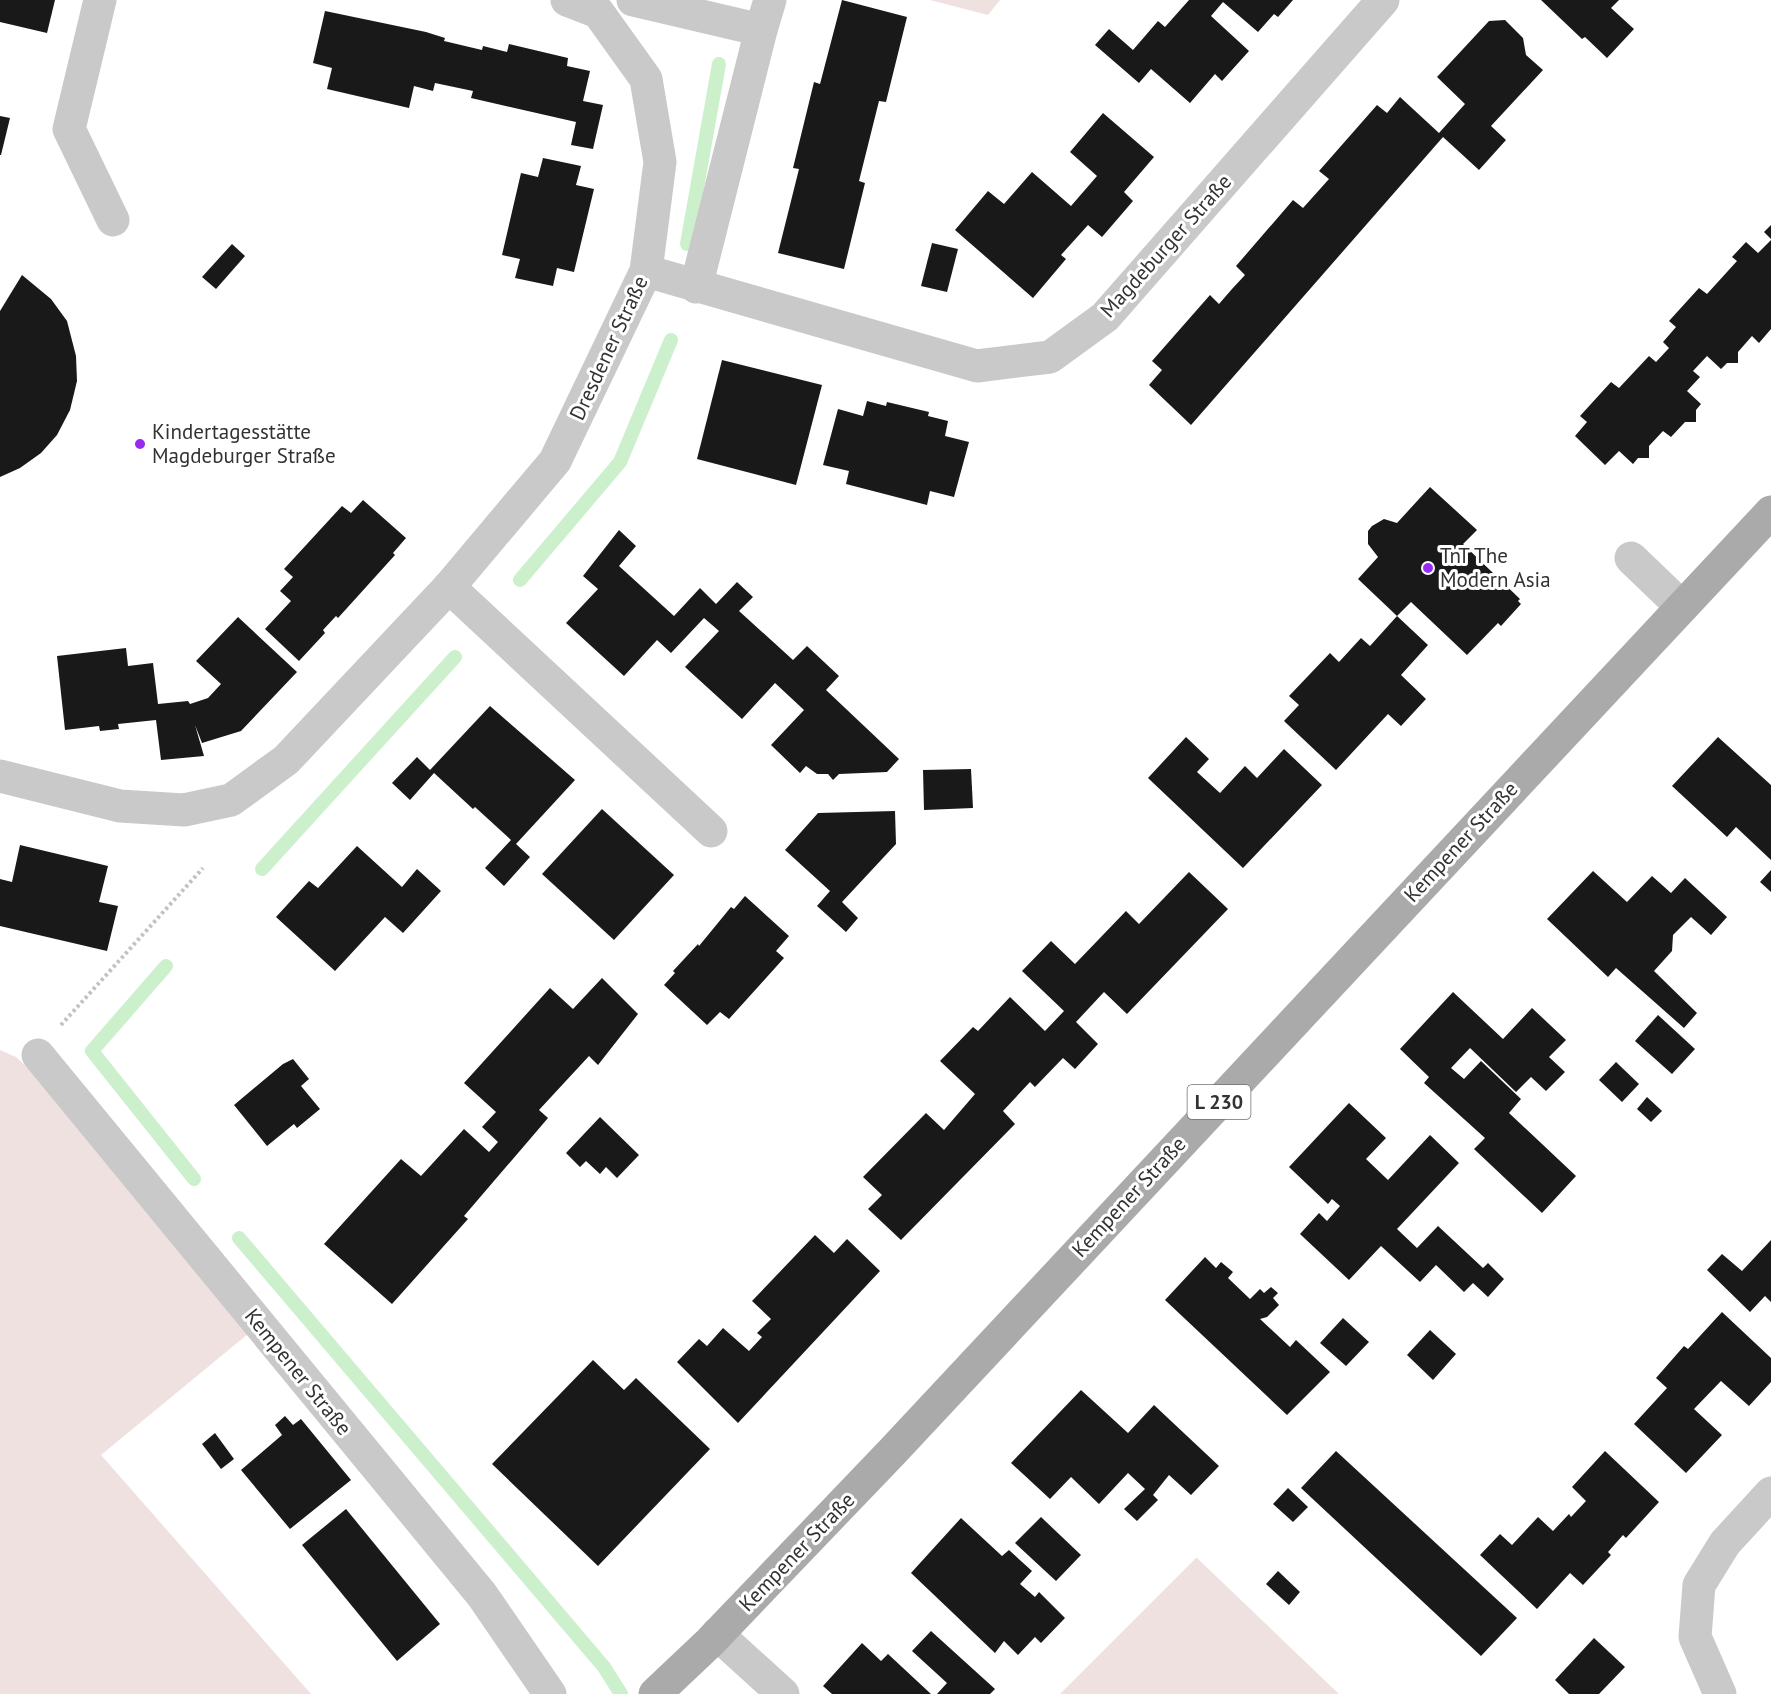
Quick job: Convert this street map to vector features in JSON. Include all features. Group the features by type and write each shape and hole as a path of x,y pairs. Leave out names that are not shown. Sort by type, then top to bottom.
{"main road":[{"name":"Kempener Straße","path":"658,1691 717,1634 892,1452 1771,512"}],"street":[{"path":"100,0 69,129 113,220"},
{"path":"567,0 598,12 628,0"},
{"path":"633,0 766,15 696,287"},
{"name":"Magdeburger Straße","path":"646,272 977,366 1050,357 1105,317 1383,0"},
{"name":"Dresdener Straße","path":"0,776 120,806 184,810 231,800 286,760 448,587 555,461 646,272 660,162 646,79 598,12"},
{"path":"1631,558 1682,607"},
{"path":"448,587 711,831"},
{"name":"Kempener Straße","path":"38,1055 482,1595 550,1694"},
{"path":"1719,1694 1695,1637 1699,1585 1725,1543 1771,1493"},
{"path":"717,1634 783,1694"}],"path":[{"path":"38,1055 121,956 203,868"}],"shaded area":[{"path":"930,0 1000,0 988,15"},
{"path":"0,1050 16,1057 66,1104 254,1329 101,1455 311,1694 0,1694"},
{"path":"1197,1558 1339,1694 1060,1694"}],"building":[{"path":"0,0 55,0 47,33 0,22"},
{"path":"842,0 907,17 886,102 879,101 859,181 865,183 844,269 778,253 799,169 793,168 814,82 820,84"},
{"path":"1189,0 1293,0 1278,17 1274,14 1258,32 1223,2 1211,16 1249,51 1222,81 1215,74 1190,103 1151,69 1139,83 1095,45 1109,29 1133,50 1158,21 1165,27"},
{"path":"1541,0 1619,0 1611,8 1634,29 1607,58 1585,37 1582,39"},
{"path":"325,11 426,32 445,38 444,41 482,50 483,46 507,52 509,44 568,58 567,66 590,71 583,101 603,105 593,149 571,145 576,122 471,98 473,91 435,83 433,91 414,86 409,108 327,89 332,68 313,63"},
{"path":"1505,20 1523,38 1526,55 1543,70 1491,126 1506,140 1479,170 1443,137 1191,425 1149,385 1162,370 1152,361 1210,295 1219,304 1245,275 1236,266 1293,200 1303,208 1329,179 1319,171 1377,105 1387,113 1400,97 1439,133 1465,104 1437,77 1489,21"},
{"path":"1103,113 1154,157 1124,192 1133,201 1102,237 1088,225 1061,255 1066,259 1033,298 955,230 988,191 1004,204 1032,172 1071,206 1097,176 1070,152"},
{"path":"0,116 10,118 1,155 0,155"},
{"path":"543,158 581,166 576,185 594,189 574,272 557,268 553,286 515,278 520,259 502,255 521,173 538,177"},
{"path":"1771,225 1771,239 1764,232"},
{"path":"1771,240 1771,329 1759,343 1752,336 1738,352 1738,363 1727,363 1721,369 1707,356 1693,371 1700,377 1687,391 1701,404 1696,410 1696,422 1685,422 1671,437 1663,431 1649,446 1649,458 1638,458 1633,464 1619,451 1605,465 1575,436 1587,422 1580,416 1611,382 1619,388 1649,356 1656,362 1669,348 1663,342 1676,327 1669,321 1699,288 1707,294 1737,261 1732,257 1746,242 1758,253"},
{"path":"932,243 958,249 947,292 921,286"},
{"path":"232,244 245,256 216,289 202,277"},
{"path":"22,275 51,299 67,321 76,356 77,381 70,410 57,435 41,453 20,468 0,477 0,311"},
{"path":"722,360 822,385 796,485 697,459"},
{"path":"867,401 886,406 887,402 929,412 928,416 948,421 945,436 969,442 954,497 930,491 927,505 846,484 849,471 823,465 838,409 863,416"},
{"name":"TnT The Modern Asia","path":"1430,487 1477,530 1463,544 1520,599 1518,601 1521,604 1501,626 1498,623 1467,655 1411,602 1397,616 1358,579 1378,557 1368,544 1368,531 1384,519 1397,523"},
{"path":"363,500 406,538 393,553 395,555 338,618 336,616 323,630 325,633 299,661 265,629 291,601 280,591 293,577 284,569 342,506 351,513"},
{"path":"619,530 636,546 619,566 674,616 700,588 716,604 737,582 753,597 739,611 793,660 807,646 839,676 826,690 899,759 887,772 839,774 833,780 828,774 817,774 806,766 800,773 771,745 804,710 775,683 742,719 685,667 719,631 704,618 671,653 657,640 624,676 566,623 598,589 583,576"},
{"path":"1397,616 1428,645 1401,675 1426,699 1401,726 1388,714 1336,770 1284,721 1299,705 1289,696 1330,653 1339,662 1361,638 1370,646"},
{"path":"238,617 297,672 241,731 202,743 195,725 204,756 161,760 156,720 118,724 119,729 100,731 99,726 65,730 57,656 126,648 128,666 153,663 158,704 188,701 190,704 208,698 221,684 196,661"},
{"path":"490,706 575,780 516,844 530,857 504,886 485,868 511,840 434,773 410,800 392,783 417,757 430,770"},
{"path":"1186,737 1209,759 1197,772 1220,793 1245,766 1257,778 1284,749 1322,785 1243,868 1148,778"},
{"path":"1718,737 1771,785 1771,860 1736,827 1727,837 1672,786"},
{"path":"971,769 973,808 924,810 923,770"},
{"path":"602,809 674,875 614,940 542,874"},
{"path":"895,811 896,844 842,902 858,918 846,932 817,906 830,891 785,850 818,813"},
{"path":"20,845 108,866 99,902 118,906 107,951 0,926 0,879 12,882"},
{"path":"357,846 402,887 417,869 441,891 403,933 385,917 335,971 276,917 309,881 318,888"},
{"path":"1771,870 1771,892 1760,882"},
{"path":"1593,871 1627,902 1652,876 1671,893 1685,878 1727,917 1711,935 1691,917 1673,935 1672,951 1654,971 1697,1013 1684,1028 1616,968 1608,977 1547,919"},
{"path":"1189,872 1228,909 1127,1014 1104,992 1076,1022 1098,1044 1075,1069 1063,1058 1035,1087 1030,1082 1003,1111 1015,1124 901,1240 868,1209 882,1195 863,1177 926,1113 944,1130 975,1094 940,1061 973,1027 978,1031 1010,997 1045,1031 1064,1011 1022,971 1051,941 1075,964 1126,911 1139,924"},
{"path":"745,896 789,936 776,951 784,958 729,1019 720,1012 707,1025 664,985 675,973 673,971 698,944 699,946 731,907 734,909"},
{"path":"602,978 638,1014 598,1065 589,1056 539,1110 548,1118 464,1216 468,1219 392,1304 324,1244 401,1159 421,1176 464,1129 489,1152 498,1142 482,1127 496,1112 464,1083 550,988 573,1009"},
{"path":"1453,992 1503,1039 1532,1008 1566,1040 1549,1057 1565,1072 1546,1091 1531,1077 1516,1092 1470,1048 1451,1068 1464,1079 1481,1061 1521,1099 1509,1113 1576,1176 1542,1213 1474,1149 1485,1138 1424,1083 1429,1077 1400,1049"},
{"path":"1658,1015 1695,1049 1672,1074 1635,1041"},
{"path":"293,1059 309,1079 301,1086 320,1109 297,1128 294,1124 267,1146 234,1105 283,1064"},
{"path":"1616,1062 1639,1084 1622,1102 1599,1080"},
{"path":"1647,1097 1662,1111 1651,1122 1637,1109"},
{"path":"1349,1103 1386,1138 1366,1159 1388,1180 1430,1135 1459,1163 1397,1229 1417,1248 1438,1226 1483,1268 1488,1263 1504,1279 1488,1297 1473,1283 1464,1292 1436,1265 1420,1282 1381,1246 1349,1280 1300,1234 1319,1213 1327,1221 1340,1206 1332,1199 1328,1204 1289,1167"},
{"path":"600,1117 639,1155 617,1178 606,1167 600,1174 586,1161 580,1167 566,1153"},
{"path":"815,1235 834,1253 847,1239 880,1271 738,1423 677,1362 699,1339 707,1346 723,1328 749,1351 762,1337 757,1333 771,1319 752,1301"},
{"path":"1771,1240 1771,1302 1765,1296 1750,1312 1707,1270 1722,1254 1742,1271"},
{"path":"1205,1257 1216,1268 1221,1262 1233,1272 1228,1278 1250,1299 1260,1289 1264,1293 1271,1287 1278,1293 1273,1298 1279,1305 1267,1317 1260,1319 1290,1347 1296,1340 1330,1372 1287,1415 1165,1300"},
{"path":"1722,1312 1771,1358 1771,1382 1749,1406 1721,1381 1694,1409 1722,1435 1686,1473 1634,1424 1667,1388 1656,1378 1684,1346 1688,1349"},
{"path":"1343,1318 1369,1342 1346,1366 1320,1343"},
{"path":"1430,1330 1456,1354 1433,1380 1407,1355"},
{"path":"593,1360 624,1390 636,1378 710,1449 598,1566 492,1464"},
{"path":"1081,1390 1128,1433 1154,1405 1219,1466 1191,1495 1169,1475 1153,1495 1158,1500 1137,1521 1124,1509 1145,1489 1128,1473 1099,1504 1071,1477 1050,1499 1011,1463"},
{"path":"285,1416 293,1425 301,1419 351,1480 290,1529 241,1470 282,1435 275,1425"},
{"path":"215,1433 234,1459 221,1469 202,1444"},
{"path":"1336,1451 1517,1618 1481,1656 1301,1488"},
{"path":"1605,1451 1659,1502 1626,1538 1623,1535 1608,1552 1611,1555 1583,1585 1570,1573 1537,1609 1480,1555 1500,1534 1512,1545 1538,1517 1553,1531 1569,1514 1571,1517 1586,1501 1572,1487"},
{"path":"1288,1488 1308,1507 1293,1522 1273,1504"},
{"path":"346,1509 440,1624 397,1661 302,1545"},
{"path":"1041,1517 1081,1555 1056,1581 1015,1543"},
{"path":"961,1518 1002,1556 1009,1550 1032,1571 1020,1584 1035,1597 1039,1592 1065,1618 1041,1643 1035,1637 1018,1655 1004,1641 995,1653 911,1573"},
{"path":"1278,1571 1300,1592 1289,1605 1266,1584"},
{"path":"931,1631 995,1689 990,1694 937,1694 947,1683 912,1651"},
{"path":"1594,1638 1625,1667 1599,1694 1569,1694 1555,1680"},
{"path":"862,1643 881,1661 888,1654 931,1694 832,1694 823,1686"}],"waterway":[{"path":"687,244 719,64"},
{"path":"520,580 620,462 671,340"},
{"path":"262,869 455,657"},
{"path":"166,966 92,1051 194,1179"},
{"path":"239,1238 604,1667 621,1694"}],"place":[{"name":"Kindertagesstätte Magdeburger Straße","path":"140,444"},
{"name":"TnT The Modern Asia","path":"1428,568"}]}
